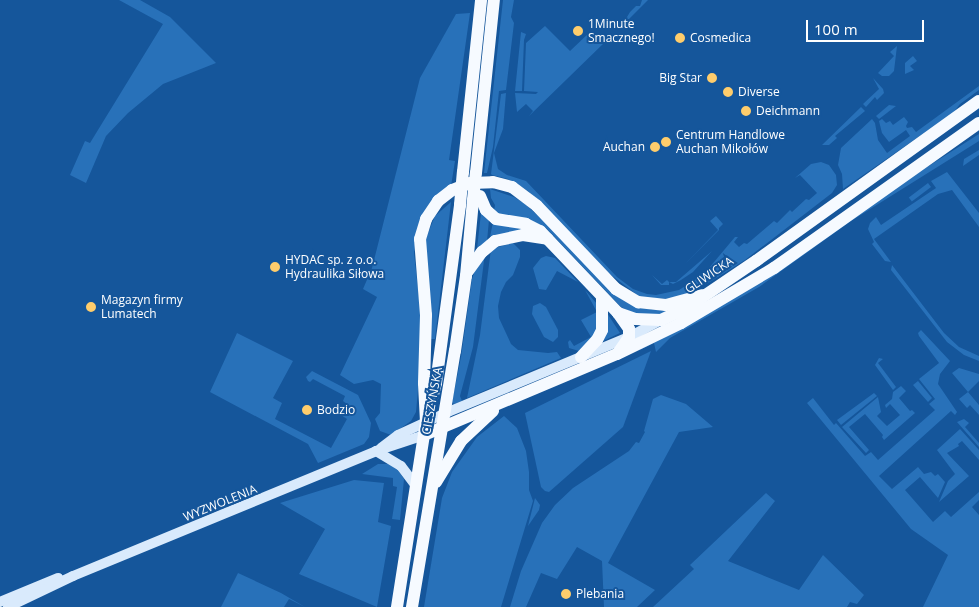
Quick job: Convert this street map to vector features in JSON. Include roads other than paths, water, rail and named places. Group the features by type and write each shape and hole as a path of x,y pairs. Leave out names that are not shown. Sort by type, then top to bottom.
{"main road":[{"path":"470,173 481,0"},
{"path":"470,173 494,0"},
{"name":"GLIWICKA","path":"661,320 685,309 703,295 756,261 979,101"},
{"path":"424,435 644,342 718,302 774,268 979,123"},
{"name":"CIESZYŃSKA","path":"412,607 477,198 470,173"},
{"name":"CIESZYŃSKA","path":"397,607 426,422 436,383 460,205 470,173"},
{"path":"426,422 424,383 426,315 420,239 426,219 438,201 452,190 470,184 493,182 512,187 537,206 616,289 638,302 666,305 703,295"},
{"path":"477,198 496,219 533,226 548,239 618,313 628,329 629,338 617,354"},
{"path":"466,276 474,261 495,241 523,235 548,239"},
{"path":"604,300 614,318 629,338 644,342"},
{"path":"581,357 597,340 602,330 604,300"},
{"path":"618,313 635,319 661,320"},
{"path":"431,492 461,441 505,402"}],"street":[{"name":"GLIWICKA","path":"426,422 629,338 661,320"},
{"name":"WYZWOLENIA","path":"376,451 398,435 426,422"},
{"name":"WYZWOLENIA","path":"8,607 73,576 376,451 424,435"},
{"path":"376,451 401,466 416,486"},
{"name":"WYZWOLENIA","path":"0,602 66,575 73,576"}],"place":[{"name":"1Minute Smacznego!","path":"578,31"},
{"name":"Cosmedica","path":"680,38"},
{"name":"Big Star","path":"712,78"},
{"name":"Diverse","path":"728,92"},
{"name":"Deichmann","path":"746,111"},
{"name":"Centrum Handlowe Auchan Mikołów","path":"666,142"},
{"name":"Auchan","path":"655,147"},
{"name":"HYDAC sp. z o.o. Hydraulika Siłowa","path":"275,267"},
{"name":"Magazyn firmy Lumatech","path":"91,307"},
{"name":"Bodzio","path":"307,410"},
{"name":"Plebania","path":"566,594"}]}
